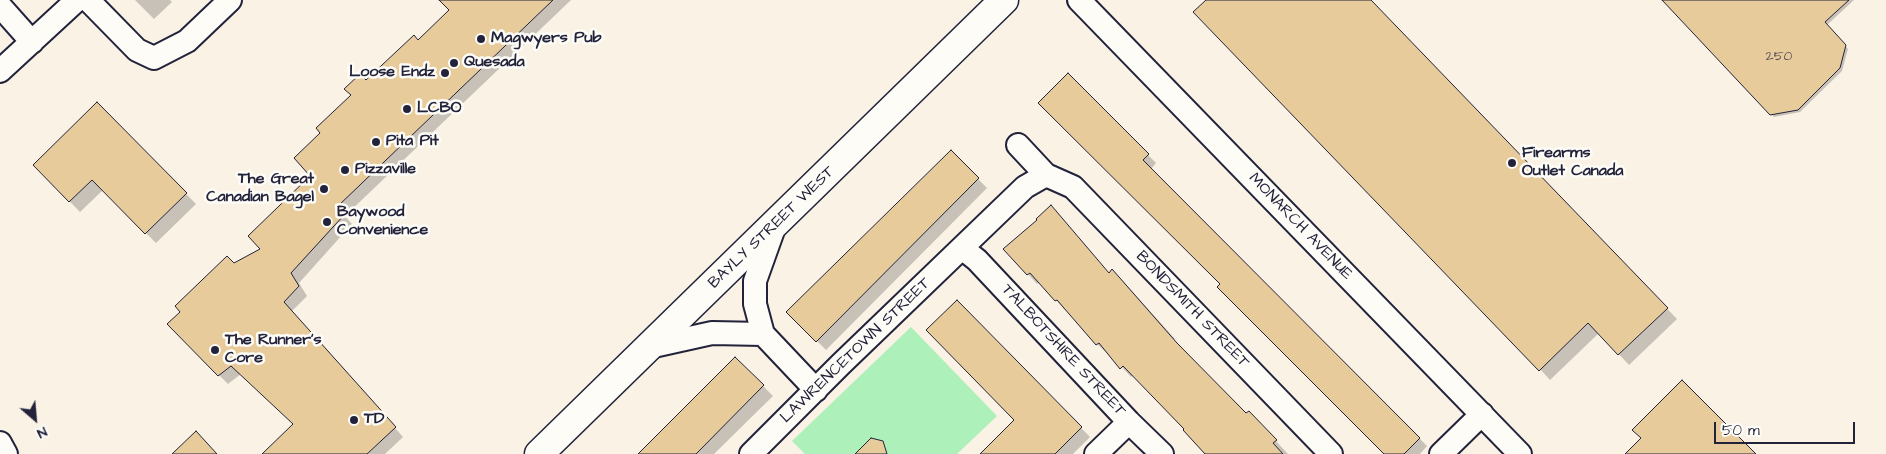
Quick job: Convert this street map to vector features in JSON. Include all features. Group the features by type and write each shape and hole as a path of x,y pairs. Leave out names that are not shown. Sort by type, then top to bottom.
{"main road":[{"name":"BAYLY STREET WEST","path":"539,454 1004,0"}],"street":[{"path":"0,72 77,0"},
{"path":"88,0 137,50 154,58 187,41 230,0"},
{"name":"MONARCH AVENUE","path":"1079,0 1520,454"},
{"path":"0,6 32,42"},
{"name":"BONDSMITH STREET","path":"1018,144 1046,175 1073,187 1332,454"},
{"path":"962,248 1025,187 1046,175"},
{"path":"775,225 755,281 755,304 764,334 816,390"},
{"name":"LAWRENCETOWN STREET","path":"751,454 962,248"},
{"name":"TALBOTSHIRE STREET","path":"962,248 977,260 1129,422 1162,454"},
{"path":"649,347 712,333 764,334"},
{"path":"1441,454 1482,414"},
{"path":"1096,454 1129,422"},
{"path":"0,443 6,454"}],"green space":[{"path":"911,327 997,416 957,454 805,454 792,441"}],"building":[{"path":"439,0 553,0 337,207 344,215 291,273 299,286 284,302 396,427 367,454 262,454 293,424 231,366 218,376 167,324 180,312 175,306 227,256 234,263 260,249 248,236 310,176 294,158 320,133 316,128 351,95 344,89 360,74 366,80 414,35 418,40 449,10"},
{"path":"1206,0 1371,0 1668,308 1618,355 1588,323 1539,371 1193,12"},
{"path":"1662,0 1849,0 1825,22 1846,45 1840,68 1798,110 1770,115"},
{"path":"1068,73 1149,154 1143,160 1420,438 1404,454 1384,454 1217,287 1220,284 1038,103"},
{"path":"97,102 187,193 145,234 92,180 69,202 33,165"},
{"path":"951,150 979,178 816,342 786,312"},
{"path":"1051,205 1109,273 1112,269 1177,343 1246,413 1249,411 1277,440 1273,443 1283,454 1205,454 1184,429 1123,366 1120,369 1099,343 1096,345 1057,300 1055,301 1030,273 1027,275 1003,249 1037,220"},
{"path":"957,300 1082,427 1055,454 980,454 1014,420 926,330"},
{"path":"735,357 764,385 696,454 638,454"},
{"path":"1682,380 1756,454 1625,454 1641,438 1632,430"},
{"path":"196,431 217,454 172,454"},
{"path":"871,438 883,441 887,454 855,454"}],"place":[{"name":"Magwyers Pub","path":"481,39"},
{"name":"Quesada","path":"454,63"},
{"name":"Loose Endz","path":"445,73"},
{"name":"LCBO","path":"407,109"},
{"name":"Pita Pit","path":"376,142"},
{"name":"Firearms Outlet Canada","path":"1512,163"},
{"name":"Pizzaville","path":"345,170"},
{"name":"The Great Canadian Bagel","path":"324,189"},
{"name":"Baywood Convenience","path":"327,222"},
{"name":"The Runner's Core","path":"215,350"},
{"name":"TD","path":"354,420"}]}
